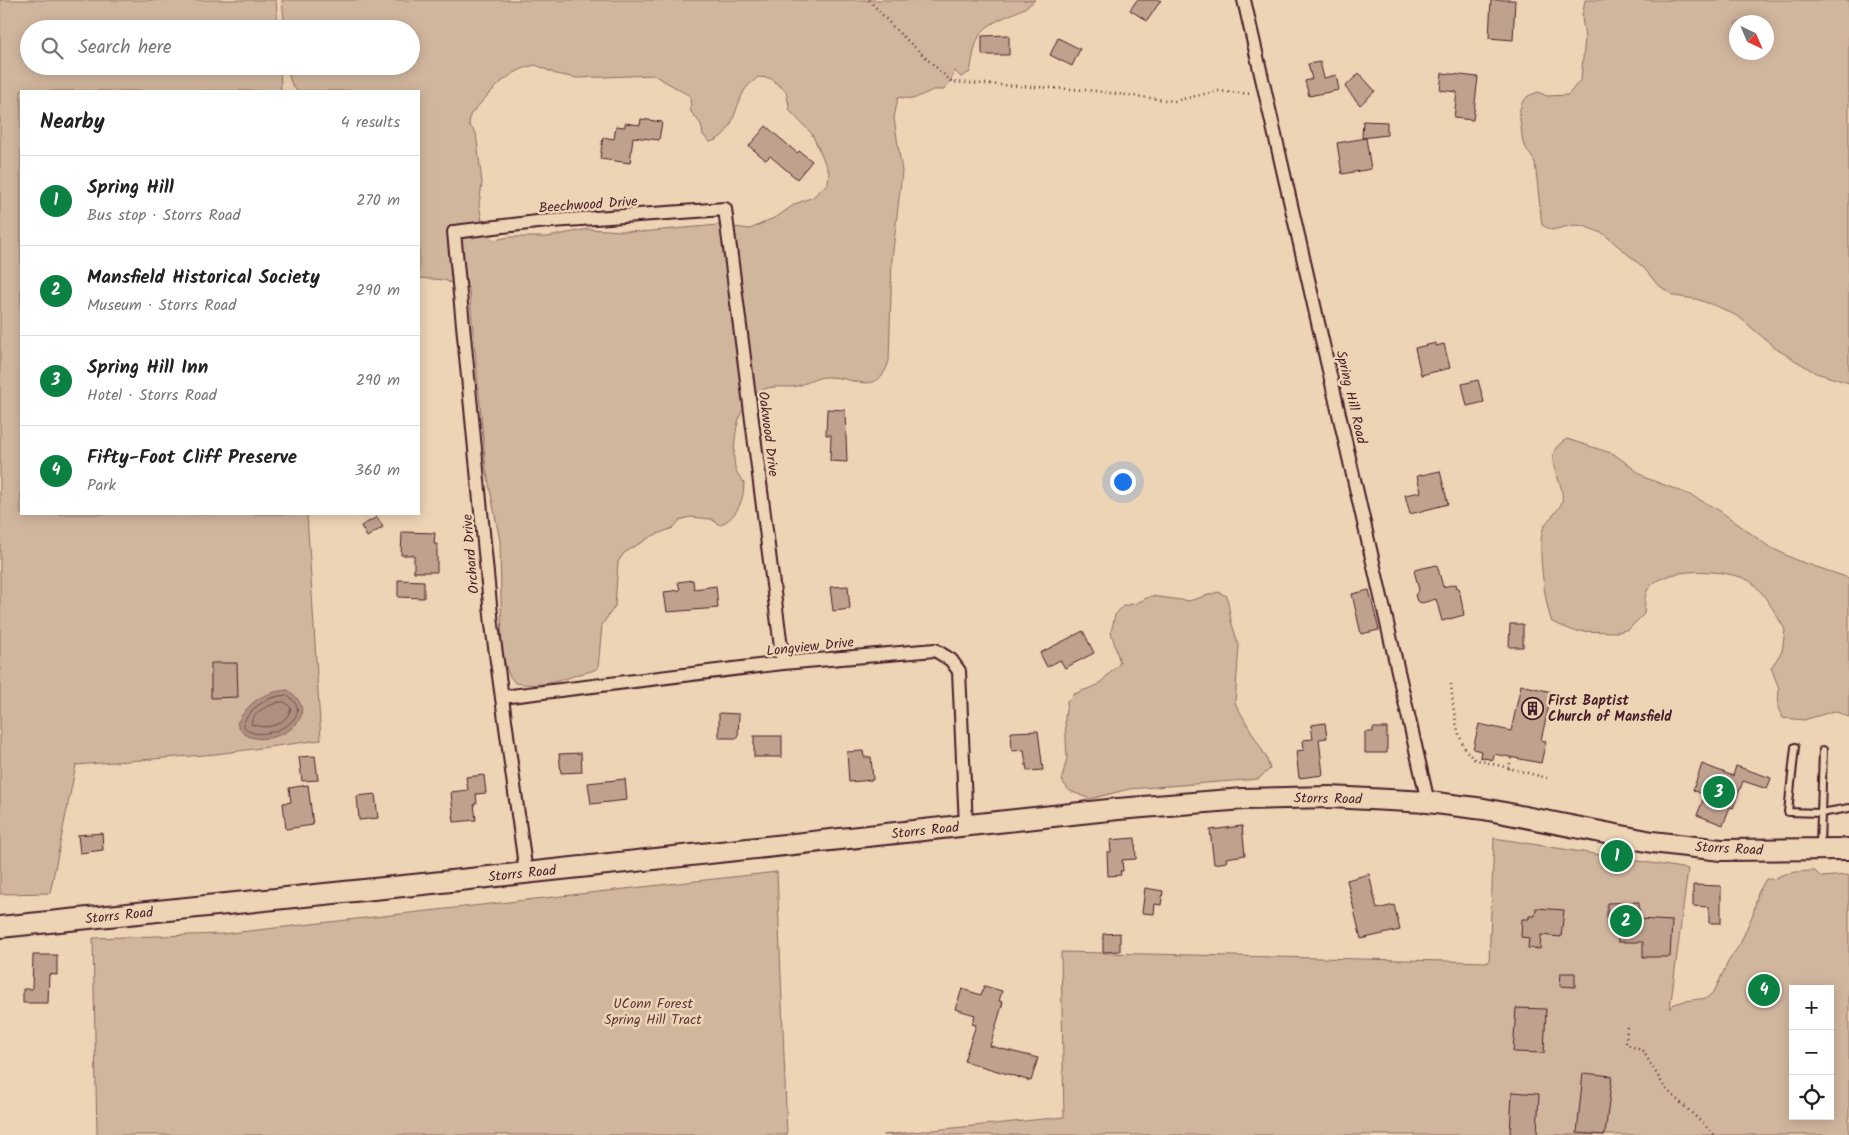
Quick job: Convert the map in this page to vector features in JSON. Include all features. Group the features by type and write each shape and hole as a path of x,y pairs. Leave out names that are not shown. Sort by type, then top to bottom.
{"main road":[{"name":"Storrs Road","path":"0,927 966,826 1243,799 1330,797 1428,802 1484,809 1652,842 1721,850 1849,849"}],"street":[{"name":"Spring Hill Road","path":"1244,0 1428,802"},
{"name":"Beechwood Drive","path":"454,232 537,222 725,209"},
{"name":"Oakwood Drive","path":"725,209 783,663"},
{"name":"Orchard Drive","path":"454,232 492,625 526,873"},
{"name":"Longview Drive","path":"502,698 783,663 935,650 951,660 958,671 966,826"}],"lane":[{"path":"1795,747 1788,812 1822,813 1849,808"},
{"path":"1820,850 1823,750"}],"path":[{"path":"869,0 895,29 952,82 1086,90 1174,101 1218,91 1266,95"},
{"path":"1451,684 1454,711 1468,754 1474,759 1547,778"},
{"path":"1509,768 1512,758"},
{"path":"1628,1026 1626,1044 1643,1051 1665,1088 1715,1135"}],"green space":[{"path":"0,0 276,0 277,20 20,20 20,75 280,75 281,90 20,90 20,515 307,515 321,740 216,754 76,765 50,893 0,894"},
{"path":"282,0 1035,0 1030,5 1000,19 985,29 974,49 970,72 961,77 954,70 953,76 944,90 933,90 913,99 898,97 894,118 902,172 892,259 889,361 879,379 865,383 826,377 794,387 765,389 750,398 741,413 736,431 734,462 737,472 744,482 743,496 735,513 720,525 711,519 690,517 680,520 673,528 652,536 624,553 618,562 615,606 602,625 598,668 546,684 515,683 509,675 502,655 500,541 486,468 469,288 454,285 445,280 420,278 420,90 296,90 289,75 420,75 420,20 284,20","holes":["536,65 556,74 577,78 654,75 690,96 691,112 701,124 703,135 710,142 718,139 729,127 747,87 758,77 770,78 786,91 790,111 812,134 829,172 828,183 813,197 795,204 778,216 750,229 718,225 641,232 588,229 547,237 509,237 494,240 485,235 479,205 482,183 476,133 469,125 470,115 507,77 526,68"]},
{"path":"1585,0 1849,0 1849,383 1816,373 1778,350 1739,317 1719,307 1696,299 1674,296 1657,284 1644,268 1604,234 1584,226 1573,225 1552,230 1542,225 1535,162 1523,143 1519,112 1522,103 1528,96 1538,92 1547,96 1568,95 1581,79 1585,38 1582,17"},
{"path":"1567,439 1614,454 1646,478 1693,496 1720,511 1768,546 1796,560 1849,578 1849,717 1834,711 1804,720 1783,718 1778,708 1779,688 1771,668 1782,651 1785,630 1758,589 1748,580 1738,576 1724,573 1694,572 1679,573 1665,577 1654,583 1647,591 1644,614 1629,629 1618,632 1574,631 1552,622 1542,574 1541,546 1544,527 1559,508 1562,501 1562,493 1553,460 1558,446"},
{"path":"1218,592 1227,596 1231,621 1239,646 1235,703 1266,757 1270,769 1258,779 1129,789 1090,799 1070,791 1063,783 1062,778 1067,758 1065,718 1067,701 1074,694 1098,685 1120,663 1111,632 1115,615 1123,606 1137,603 1151,596 1189,601"},
{"path":"1494,838 1688,869 1670,1009 1674,1004 1707,998 1715,990 1728,962 1740,944 1753,914 1758,893 1766,879 1807,871 1815,871 1821,877 1849,875 1849,1135 883,1135 1064,1117 1061,952 1489,962"},
{"name":"UConn Forest Spring Hill Tract","path":"777,872 787,1135 97,1135 93,938 222,934"}],"water":[{"path":"288,690 300,703 301,715 295,725 284,733 270,738 256,738 244,734 237,723 252,704 271,693"}],"building":[{"path":"1137,0 1161,0 1147,21 1130,10"},
{"path":"1491,0 1515,0 1513,40 1489,38"},
{"path":"1009,35 1009,55 982,55 982,36"},
{"path":"1058,38 1080,49 1072,66 1050,55"},
{"path":"1320,62 1324,78 1336,75 1339,90 1309,96 1305,81 1312,79 1308,64"},
{"path":"1359,73 1375,91 1360,105 1345,87"},
{"path":"1442,73 1478,77 1473,120 1454,118 1457,92 1440,90"},
{"path":"641,119 662,122 659,140 633,137 630,163 600,159 603,137 614,139 616,126 625,127 625,123 640,125"},
{"path":"1363,121 1387,122 1387,135 1362,138"},
{"path":"766,126 797,153 799,151 812,161 797,179 770,156 766,160 749,146"},
{"path":"1366,138 1371,169 1342,174 1337,143"},
{"path":"1436,343 1436,346 1444,344 1450,368 1421,375 1415,348"},
{"path":"1478,380 1484,402 1467,406 1462,384"},
{"path":"827,409 845,410 847,462 830,461 831,435 826,435"},
{"path":"1440,471 1448,504 1410,514 1405,495 1421,492 1417,476"},
{"path":"377,517 383,527 367,537 361,526"},
{"path":"402,532 435,533 434,544 437,544 437,572 414,572 414,555 401,555"},
{"path":"1437,565 1443,587 1456,584 1457,588 1459,588 1464,615 1442,621 1436,599 1422,603 1417,601 1415,595 1419,590 1414,570"},
{"path":"398,580 424,581 424,598 398,597"},
{"path":"693,580 694,589 716,586 718,608 667,612 664,592 680,590 678,582"},
{"path":"848,586 850,609 833,611 830,587"},
{"path":"1369,590 1379,630 1361,634 1352,594"},
{"path":"1510,624 1523,624 1523,647 1509,647"},
{"path":"1083,631 1094,653 1065,668 1060,660 1047,667 1040,653"},
{"path":"211,663 237,663 238,697 211,698"},
{"name":"First Baptist Church of Mansfield","path":"1521,685 1552,692 1541,740 1546,741 1541,763 1494,754 1493,760 1480,757 1481,751 1473,749 1479,724 1511,731"},
{"path":"719,713 739,714 738,738 719,738"},
{"path":"1325,723 1327,738 1319,739 1323,775 1299,778 1296,751 1304,750 1303,740 1313,739 1311,725"},
{"path":"1373,728 1387,728 1387,753 1365,753 1365,732 1373,732"},
{"path":"1038,731 1043,770 1027,771 1024,750 1012,751 1011,732"},
{"path":"754,736 782,736 782,757 754,757"},
{"path":"863,751 864,757 871,757 873,780 849,782 847,752"},
{"path":"581,753 582,772 561,773 559,754"},
{"path":"315,756 318,780 302,781 299,757"},
{"path":"1702,764 1733,776 1736,766 1771,778 1767,789 1743,781 1733,808 1730,807 1723,825 1697,815 1705,795 1693,790"},
{"path":"484,775 486,793 476,794 477,803 474,804 476,820 454,822 451,792 468,790 466,777"},
{"path":"625,779 627,800 591,804 588,783"},
{"path":"308,785 313,825 286,829 283,803 291,802 289,788"},
{"path":"375,794 378,818 359,820 357,796"},
{"path":"1242,826 1245,855 1226,858 1227,862 1214,864 1210,830"},
{"path":"102,833 103,850 80,853 78,835"},
{"path":"1135,838 1136,859 1122,860 1123,871 1120,871 1121,875 1108,876 1107,852 1111,852 1110,840"},
{"path":"1369,874 1377,909 1394,905 1400,930 1361,939 1347,880"},
{"path":"1693,885 1721,886 1721,923 1709,923 1709,907 1693,906"},
{"path":"1145,888 1163,891 1161,905 1155,904 1154,914 1142,913"},
{"path":"1639,902 1639,919 1672,921 1670,957 1643,957 1643,942 1618,942 1618,925 1607,925 1607,903"},
{"path":"1536,908 1564,910 1561,937 1541,935 1540,949 1528,948 1529,938 1521,937 1522,919 1529,919 1529,916 1535,916"},
{"path":"1120,933 1120,951 1103,952 1103,934"},
{"path":"33,955 57,955 57,975 49,974 48,1003 23,1003 23,989 32,989"},
{"path":"1561,973 1575,973 1575,987 1560,986"},
{"path":"984,986 1002,991 999,1001 1003,1002 990,1046 1038,1058 1031,1081 964,1061 976,1025 972,1024 975,1015 955,1009 962,989 981,995"},
{"path":"1516,1008 1546,1009 1544,1053 1513,1052"},
{"path":"1583,1073 1612,1076 1605,1135 1577,1133"},
{"path":"1512,1092 1539,1094 1537,1135 1510,1135"}],"place":[{"name":"First Baptist Church of Mansfield","path":"1532,708"},
{"name":"Spring Hill Inn","path":"1719,792"},
{"name":"Spring Hill","path":"1617,856"},
{"name":"Mansfield Historical Society","path":"1626,921"},
{"name":"Fifty-Foot Cliff Preserve","path":"1764,990"}]}
